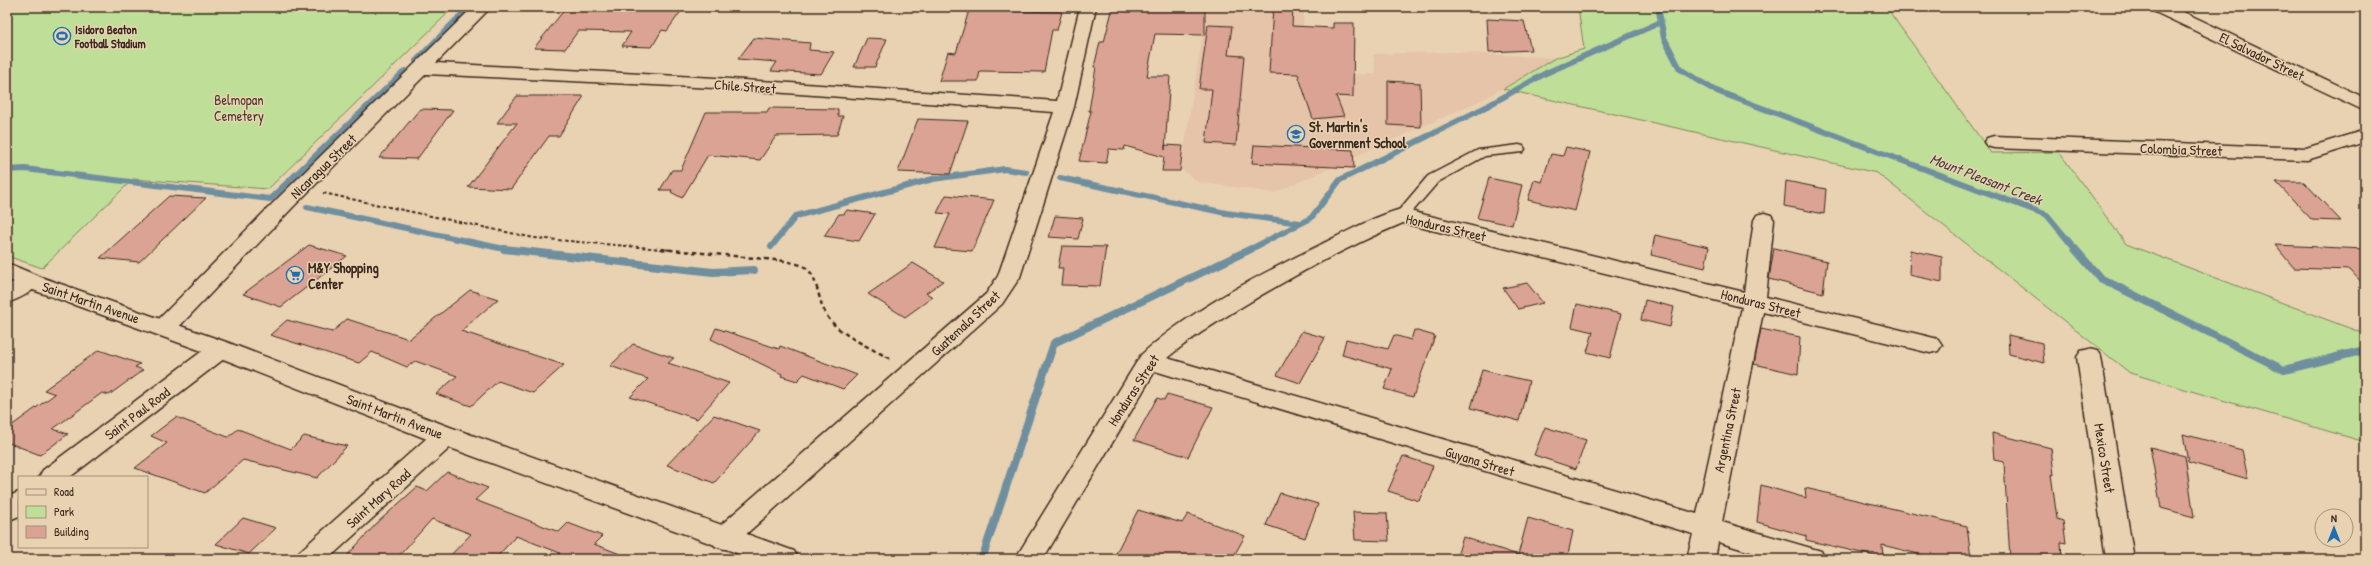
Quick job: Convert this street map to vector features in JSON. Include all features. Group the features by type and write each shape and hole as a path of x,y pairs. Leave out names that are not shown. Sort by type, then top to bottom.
{"street":[{"name":"Nicaragua Street","path":"164,328 300,188 424,68 483,7"},
{"name":"Guatemala Street","path":"724,538 994,299 1006,282 1065,107 1088,7"},
{"name":"El Salvador Street","path":"2160,7 2365,105"},
{"name":"Chile Street","path":"424,68 715,84 1065,107"},
{"name":"Colombia Street","path":"1994,142 2307,154 2365,136"},
{"name":"Honduras Street","path":"1029,559 1149,361 1168,342 1270,280 1345,239 1400,216 1754,301 1930,346"},
{"name":"Argentina Street","path":"1701,559 1754,301 1764,220"},
{"name":"Saint Martin Avenue","path":"7,270 30,281 221,349 446,436 784,559"},
{"path":"7,296 30,281"},
{"name":"Saint Paul Road","path":"53,476 221,349"},
{"name":"Mexico Street","path":"2089,357 2120,559"},
{"name":"Guyana Street","path":"1149,361 1706,529 1811,559"},
{"name":"Saint Mary Road","path":"310,559 446,436"},
{"path":"7,511 18,503"}],"lane":[{"path":"1400,216 1433,179 1482,153 1519,149"}],"path":[{"path":"300,188 534,238 715,253 786,261 805,267 813,274 820,304 830,320 842,331 911,372"}],"shaded area":[{"name":"St. Martin's Government School","path":"1207,7 1304,7 1301,75 1376,74 1373,54 1452,52 1555,58 1484,99 1274,193 1198,182 1181,169"}],"green space":[{"name":"Belmopan Cemetery","path":"7,7 454,7 268,189 133,179 42,268 7,256"},
{"path":"1578,7 1886,7 1991,153 2059,152 2126,244 2365,334 2365,442 2130,373 1877,173 1503,89 1555,58 1584,49"}],"building":[{"path":"590,7 684,7 667,31 662,30 652,47 622,46 631,32 578,31 565,49 534,48 565,9 588,10"},
{"path":"970,7 1016,7 1015,11 1062,12 1057,30 1052,30 1044,72 980,71 978,81 939,81 948,52 956,53"},
{"path":"1113,7 1205,7 1205,35 1155,34 1147,76 1170,76 1165,145 1183,146 1180,171 1162,171 1164,157 1125,146 1124,150 1109,149 1106,163 1079,161 1091,111 1089,111 1096,67 1094,67 1100,42 1104,42"},
{"path":"1273,7 1293,7 1292,26 1333,28 1333,23 1354,23 1353,97 1336,96 1344,116 1313,119 1298,74 1269,73"},
{"path":"1487,19 1524,21 1531,50 1489,52"},
{"path":"1208,25 1232,26 1228,55 1244,56 1236,145 1206,143 1212,89 1199,89"},
{"path":"754,38 810,43 809,50 834,52 821,74 771,71 777,62 738,59"},
{"path":"867,38 887,39 875,67 854,67"},
{"path":"1388,81 1420,83 1421,127 1388,125"},
{"path":"517,96 584,96 559,136 549,136 511,189 468,187 517,123 497,123"},
{"path":"769,108 838,109 838,116 843,116 837,135 776,136 760,160 708,155 682,198 671,192 672,190 660,190 672,170 681,170 706,112 767,112"},
{"path":"420,109 453,110 417,159 379,158"},
{"path":"918,119 968,121 950,174 898,172"},
{"path":"1254,145 1353,150 1354,168 1252,163"},
{"path":"1566,147 1590,152 1575,211 1528,200 1534,180 1542,182 1551,154 1563,156"},
{"path":"1489,178 1522,185 1512,225 1477,218"},
{"path":"1786,181 1826,189 1824,214 1784,206"},
{"path":"2276,182 2304,182 2341,221 2312,220"},
{"path":"946,195 994,200 972,251 935,248 950,214 937,213"},
{"path":"169,196 206,198 139,262 100,258"},
{"path":"847,210 875,214 859,241 824,236 839,214 844,214"},
{"path":"1055,216 1083,218 1078,239 1049,237"},
{"path":"1655,235 1709,247 1705,268 1651,255"},
{"name":"M&Y Shopping Center","path":"309,245 347,256 281,307 243,294"},
{"path":"2275,245 2365,249 2365,286 2350,270 2294,268"},
{"path":"1062,246 1106,247 1100,286 1061,285 1063,268 1058,268"},
{"path":"1774,248 1827,261 1823,293 1769,279"},
{"path":"1910,250 1942,257 1942,282 1909,275"},
{"path":"913,263 943,281 926,293 933,297 905,317 868,294"},
{"path":"1527,283 1543,303 1518,309 1503,288"},
{"path":"470,290 498,299 461,331 564,365 533,393 498,381 471,406 436,394 457,376 415,361 407,367 372,352 359,363 270,335 287,320 332,332 347,319 409,339"},
{"path":"1645,300 1674,307 1670,327 1641,320"},
{"path":"1577,304 1621,314 1610,358 1587,352 1593,332 1572,327"},
{"path":"716,328 779,349 780,346 857,375 843,389 804,374 797,381 781,376 782,374 711,339"},
{"path":"1761,329 1800,337 1798,374 1754,364"},
{"path":"1414,330 1435,336 1413,397 1384,389 1392,369 1342,355 1346,339 1388,349 1394,335 1411,340"},
{"path":"1302,331 1325,338 1300,383 1277,375"},
{"path":"2008,335 2042,343 2044,363 2009,354"},
{"path":"633,344 674,358 668,363 729,383 697,419 630,397 648,379 610,366"},
{"path":"99,350 140,364 135,367 143,370 109,395 102,393 53,429 68,434 40,455 7,442 7,429 55,394 44,390"},
{"path":"1482,370 1529,381 1519,421 1471,408"},
{"path":"1167,394 1213,407 1188,457 1134,440 1157,398 1164,400"},
{"path":"714,415 760,431 714,483 667,465"},
{"path":"176,417 228,437 238,429 291,449 304,436 347,446 317,478 243,460 205,493 135,468 167,443 151,436"},
{"path":"1545,427 1586,440 1576,469 1534,455"},
{"path":"1992,433 2051,448 2054,475 2051,474 2057,519 2063,521 2066,543 2061,542 2062,559 2010,559 2004,462 1994,460"},
{"path":"2183,434 2242,450 2248,479 2188,462"},
{"path":"2150,447 2185,456 2194,517 2161,508"},
{"path":"1403,456 1433,466 1419,501 1388,491"},
{"path":"447,472 488,488 475,500 559,532 568,523 602,536 594,544 628,557 628,559 554,559 560,553 516,536 495,559 447,559 471,534 432,519 396,559 344,559 377,523 417,487 427,491"},
{"path":"1761,485 1806,498 1805,488 1967,526 1971,559 1939,559 1882,545 1883,558 1806,540 1806,536 1757,522"},
{"path":"1280,493 1318,504 1305,538 1266,525"},
{"path":"1138,510 1182,523 1188,514 1245,536 1232,559 1220,559 1204,553 1201,559 1113,559"},
{"path":"1353,512 1387,513 1389,541 1355,540"},
{"path":"243,518 276,528 249,554 216,544"},
{"path":"1528,518 1573,531 1567,559 1456,559 1463,537 1518,555"}],"waterway":[{"path":"416,61 469,7"},
{"name":"Mount Pleasant Creek","path":"1658,7 1661,22"},
{"path":"1250,249 1311,218 1340,180 1482,109 1546,73 1661,22"},
{"name":"Mount Pleasant Creek","path":"1661,22 1664,38 1680,69 1714,90 2047,215 2076,250"},
{"path":"7,170 25,169 270,199 405,71"},
{"path":"771,247 796,216 933,179 1005,169 1026,172"},
{"path":"1060,178 1226,213 1300,223"},
{"path":"307,207 505,249"},
{"path":"505,249 713,272 754,270"},
{"path":"505,249 509,250"},
{"path":"982,559 1054,343 1250,249"},
{"name":"Mount Pleasant Creek","path":"2075,249 2100,278 2284,370 2365,350"}],"place":[{"name":"Isidoro Beaton Football Stadium","path":"62,36"},
{"name":"St. Martin's Government School","path":"1296,134"},
{"name":"M&Y Shopping Center","path":"295,275"}]}
